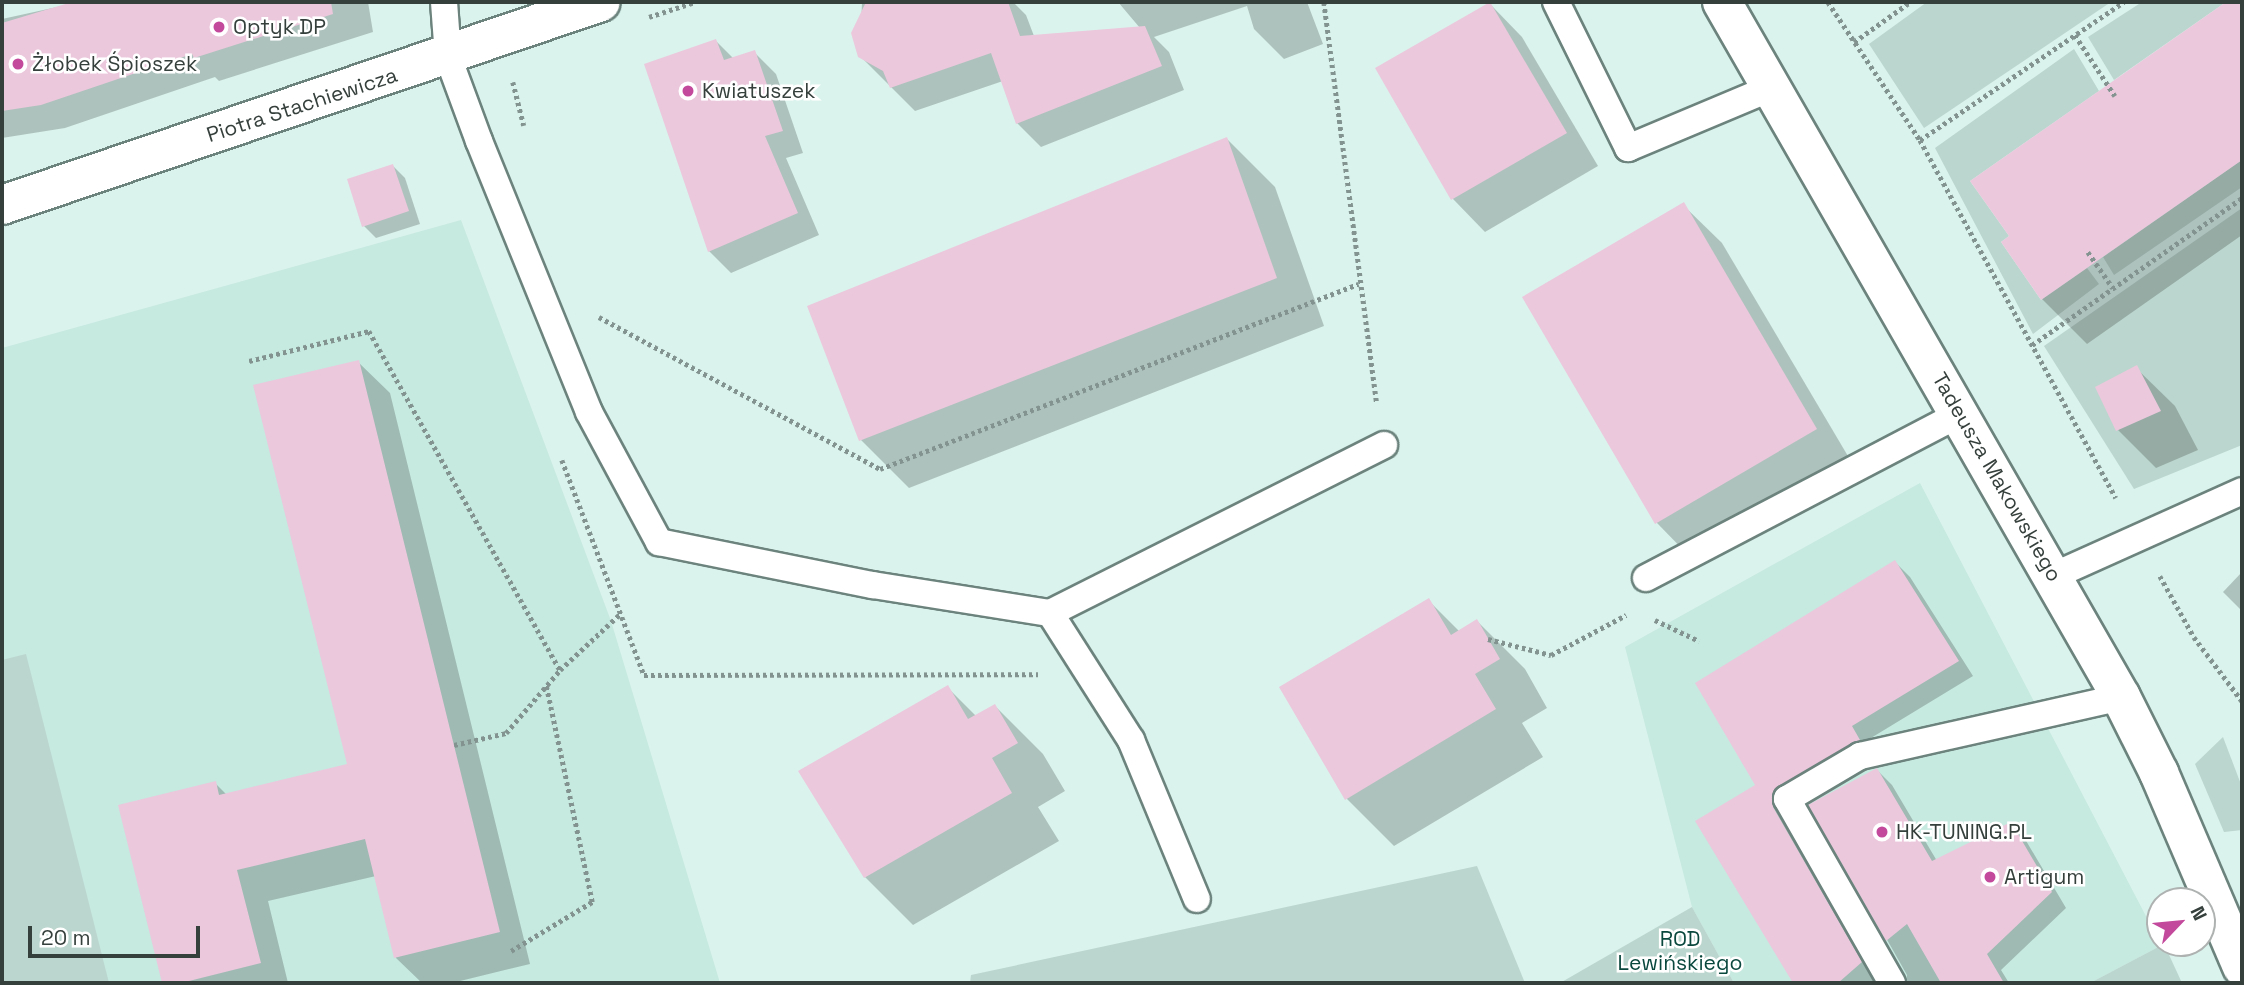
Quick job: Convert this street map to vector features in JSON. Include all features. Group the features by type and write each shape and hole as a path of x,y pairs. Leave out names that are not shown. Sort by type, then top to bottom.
{"street":[{"name":"Piotra Stachiewicza","path":"2,205 448,57 601,2"},
{"name":"Tadeusza Makowskiego","path":"1722,2 1961,413 2121,697 2159,773 2241,961"}],"lane":[{"path":"444,2 448,57 479,141 589,412 659,542 873,585 1050,612 1384,444"},
{"path":"1556,2 1628,148 1771,88"},
{"path":"1646,578 1961,413"},
{"path":"2053,576 2242,491"},
{"path":"1050,612 1131,740 1197,899"},
{"path":"1892,983 1787,799 1860,756 2121,697"}],"path":[{"path":"1324,2 1358,284 1384,444"},
{"path":"1828,2 1920,140 2194,636 2242,701"},
{"path":"1854,42 1910,2"},
{"path":"1920,140 2124,2"},
{"path":"2075,35 2115,96"},
{"path":"479,141 524,126 528,139"},
{"path":"2032,345 2242,198"},
{"path":"2088,252 2113,288"},
{"path":"596,315 880,469 1358,284"},
{"path":"249,361 369,331 560,670"},
{"path":"1488,639 1551,655 1635,610"},
{"path":"454,745 506,733 560,670 620,615"},
{"path":"1645,615 1699,641"},
{"path":"511,951 592,902 546,685"}],"shaded area":[{"path":"461,220 611,621 720,983 2,983 2,348"},
{"path":"1920,483 2146,916 2146,953 2090,983 1734,983 1692,907 1625,647"}],"green space":[{"path":"1927,2 2111,2 1924,128 1869,44"},
{"path":"2142,2 2226,2 2114,80 2088,37"},
{"path":"2074,49 2099,91 1970,181 2009,236 2001,242 2041,300 2087,268 2099,284 2033,334 1935,148"},
{"path":"2242,160 2242,187 2114,275 2103,257"},
{"path":"2242,208 2242,445 2134,489 2044,346"},
{"path":"26,654 109,983 2,983 2,660"},
{"path":"2223,737 2242,787 2242,830 2224,832 2195,764"},
{"path":"1477,866 1525,983 970,983 971,975"},
{"name":"ROD Lewińskiego","path":"1692,907 1734,983 1560,983"},
{"path":"2146,953 2146,957 2170,957 2182,983 2090,983"}],"building":[{"path":"72,2 331,2 333,14 194,58 192,54 41,105 2,111 2,23"},
{"path":"866,2 1008,2 1020,36 1145,26 1162,66 1016,124 991,53 890,88 883,71 858,57 851,33"},
{"path":"1490,2 1567,133 1451,200 1375,68"},
{"path":"2226,2 2242,2 2242,160 2041,300 2001,242 2009,236 1970,181"},
{"path":"716,39 724,60 755,50 783,131 765,136 798,213 708,252 644,64"},
{"path":"1227,137 1277,278 859,441 807,306"},
{"path":"393,164 409,211 362,227 347,179"},
{"path":"1684,202 1817,429 1655,524 1522,297"},
{"path":"359,360 500,932 394,958 365,839 237,870 261,963 181,983 162,983 118,805 216,781 219,795 347,764 253,385"},
{"path":"2137,365 2161,411 2116,431 2095,387"},
{"path":"1895,560 1959,661 1852,726 1860,740 1773,792 1773,807 1862,962 1838,983 1793,983 1695,821 1755,785 1695,683"},
{"path":"1429,598 1451,635 1477,619 1500,659 1475,674 1496,709 1345,800 1279,687"},
{"path":"948,685 968,719 995,704 1018,743 992,758 1012,793 864,878 798,771"},
{"path":"1877,768 1932,861 2011,822 2052,892 1987,954 2004,983 1941,983 1907,924 1886,941 1808,805"}],"place":[{"name":"Optyk DP","path":"219,27"},
{"name":"Żłobek Śpioszek","path":"18,64"},
{"name":"Kwiatuszek","path":"688,91"},
{"name":"HK-TUNING.PL","path":"1882,832"},
{"name":"Artigum","path":"1990,877"}]}
